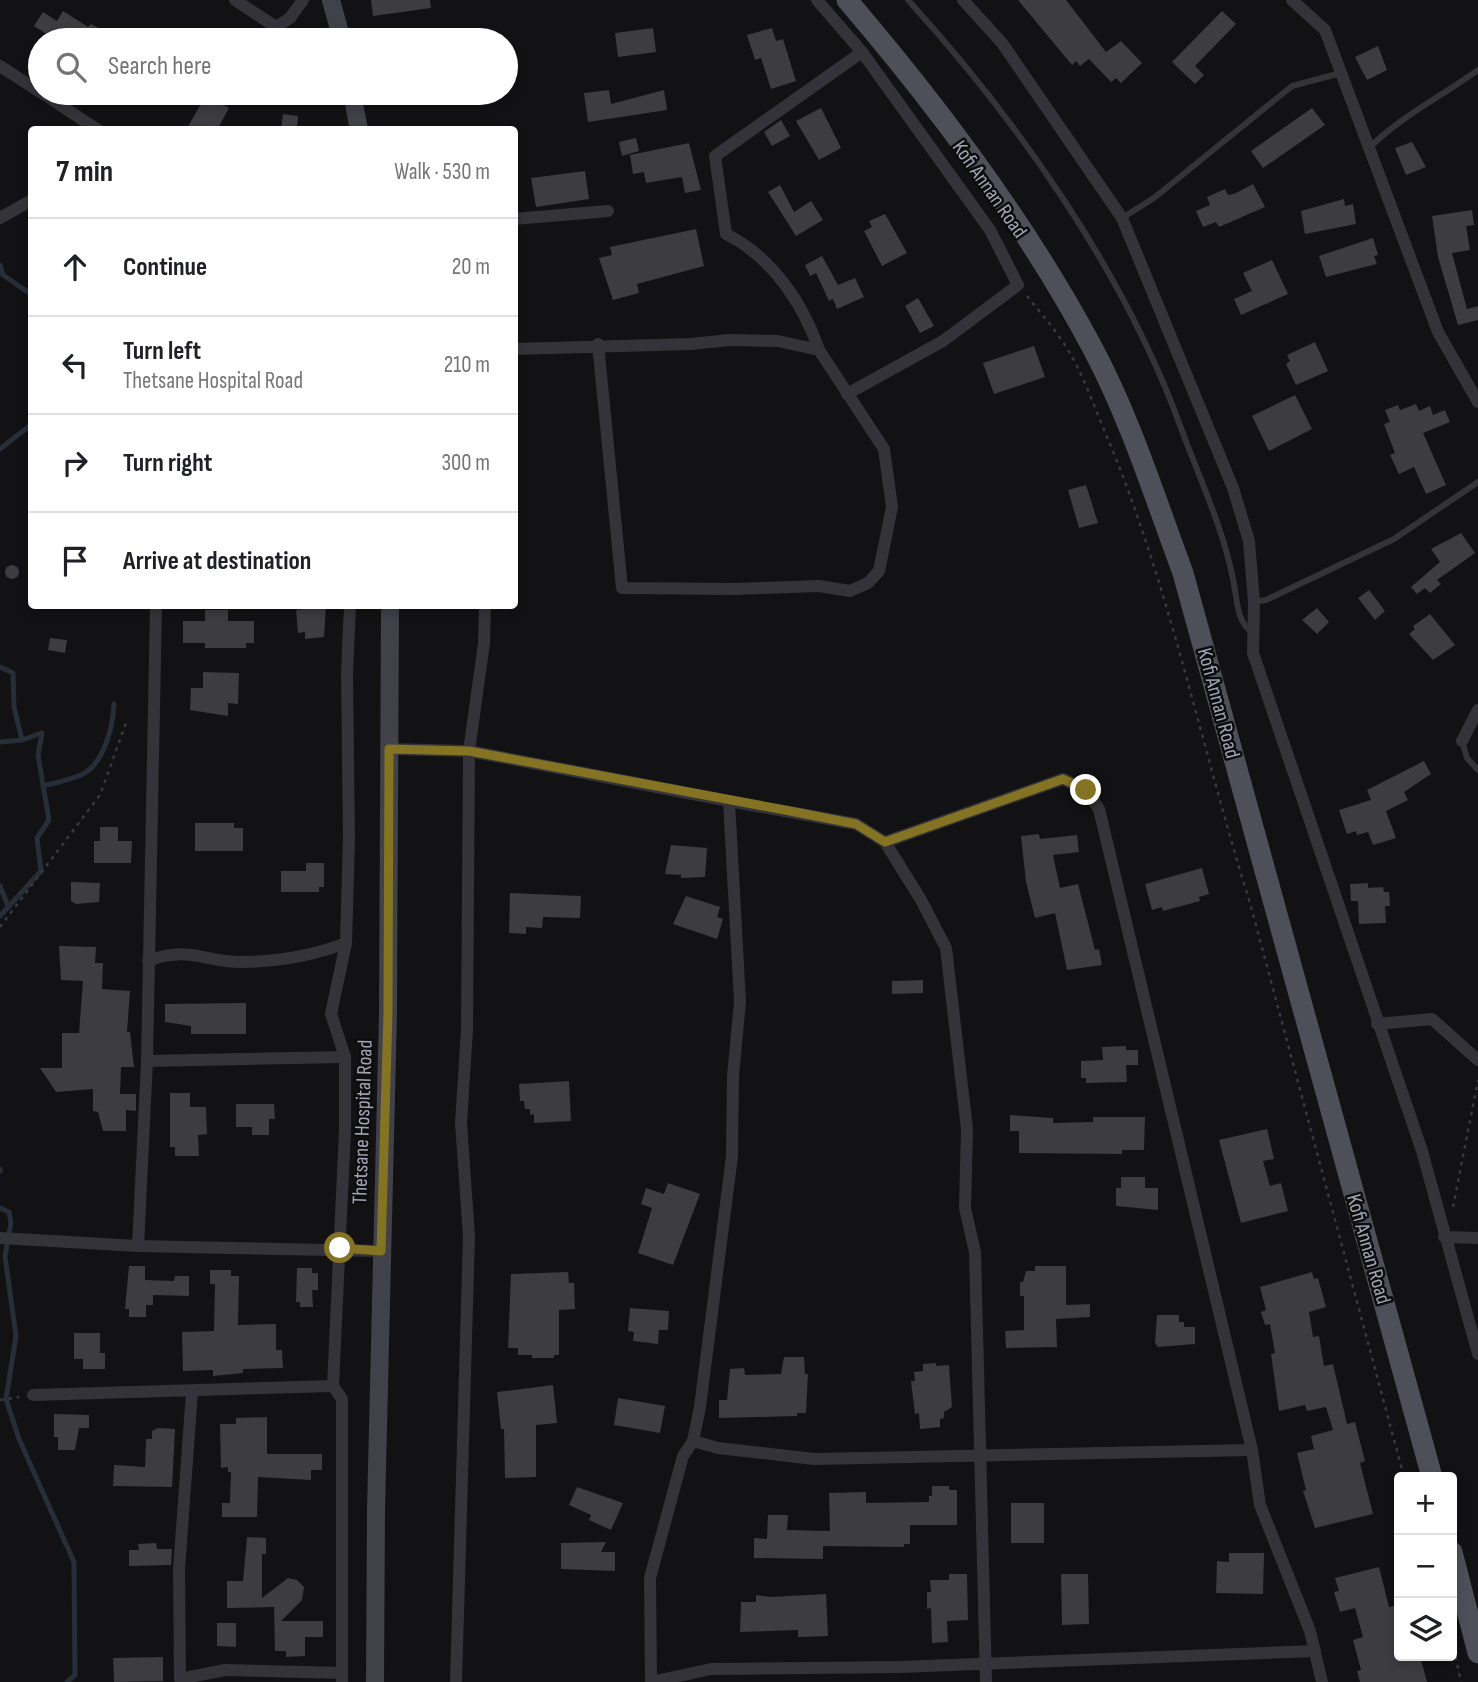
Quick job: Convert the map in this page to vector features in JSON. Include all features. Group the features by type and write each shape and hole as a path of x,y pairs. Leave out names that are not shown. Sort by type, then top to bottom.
{"main road":[{"path":"331,0 339,28"},
{"name":"Kofi Annan Road","path":"847,0 993,187 1092,347 1131,434 1183,573 1431,1472"},
{"path":"354,105 358,126"},
{"name":"Thetsane Hospital Road","path":"375,1682 381,1251 388,1013 390,609"},
{"path":"1457,1571 1478,1653"}],"street":[{"path":"235,0 276,27 290,18 303,0"},
{"path":"817,0 862,52 990,230 1018,285 943,341 847,394"},
{"path":"963,0 1002,43 1122,218 1233,488 1249,541 1254,602 1253,653 1422,1151 1478,1354"},
{"path":"1292,0 1325,30 1438,332 1478,402"},
{"path":"598,344 622,588 733,589 819,586 850,591 868,583 879,571 892,508 884,449 820,350 808,317 769,265 744,243 726,234 715,156 862,52"},
{"path":"0,66 28,84"},
{"path":"60,105 92,126"},
{"path":"0,218 28,203"},
{"path":"518,219 608,211"},
{"path":"518,349 598,344 778,341 820,350"},
{"path":"138,1246 147,1061 156,609"},
{"path":"191,1392 179,1569 180,1680 225,1670 342,1677 342,1399 333,1386 345,1057 331,1014 346,943 349,838 347,673 351,609"},
{"path":"456,1682 469,1236 461,1123 467,1030 469,751 485,643 485,609"},
{"path":"1462,741 1478,710"},
{"path":"389,749 469,751 856,824 885,842 946,948 967,1129 965,1209 975,1252 978,1456 986,1682"},
{"path":"885,842 1063,779 1086,790 1099,808 1252,1450 1260,1505 1310,1631 1322,1682"},
{"path":"729,801 740,1002 733,1076 732,1157 705,1369 692,1441 683,1456 650,1578 651,1682 711,1669 899,1667 1315,1651"},
{"path":"148,961 170,953 199,954 237,962 300,957 346,943"},
{"path":"1377,1024 1432,1019 1478,1060"},
{"path":"147,1061 345,1057"},
{"path":"1444,1237 1478,1238"},
{"path":"0,1238 138,1246 340,1248 381,1251"},
{"path":"33,1395 333,1386"},
{"path":"692,1441 718,1448 814,1459 1252,1450"}],"lane":[{"path":"908,0 960,58 1042,170 1102,263 1178,419 1232,575 1240,618 1252,632"},
{"path":"1370,147 1395,122 1432,103 1478,70"},
{"path":"1122,218 1154,198 1292,86 1342,73"},
{"path":"1254,602 1266,600 1394,539 1478,482"},
{"path":"1462,741 1467,758 1478,770"}],"path":[{"path":"1018,285 1062,340 1097,414 1140,522 1199,717 1220,808 1250,902 1403,1472"},
{"path":"0,927 100,795 126,723"},
{"path":"1439,1217 1455,1205 1478,1080"},
{"path":"0,1400 33,1395"},
{"path":"1456,1661 1461,1682"}],"building":[{"path":"371,0 430,0 431,8 373,16"},
{"path":"1018,0 1066,0 1106,52 1121,41 1142,63 1121,83 1116,78 1111,82 1089,59 1080,66 1076,61 1072,65"},
{"path":"63,11 88,27 91,24 98,28 34,26 43,12 57,21"},
{"path":"1222,11 1236,24 1195,66 1204,75 1195,84 1172,62"},
{"path":"653,28 656,52 618,57 615,33"},
{"path":"772,28 776,41 783,39 796,81 771,89 761,58 755,60 747,35"},
{"path":"1378,46 1387,70 1367,80 1355,57"},
{"path":"609,90 611,104 664,90 667,110 588,122 584,93"},
{"path":"200,105 224,105 229,108 219,126 188,126"},
{"path":"821,108 841,148 819,160 796,121"},
{"path":"1312,108 1325,125 1263,168 1251,151"},
{"path":"283,114 298,116 297,126 282,126"},
{"path":"781,120 790,136 772,146 764,132"},
{"path":"636,138 639,151 622,156 619,142"},
{"path":"1412,142 1426,167 1406,175 1395,148"},
{"path":"689,143 701,190 685,193 682,177 646,183 644,172 633,174 630,155"},
{"path":"585,171 589,199 536,207 531,178"},
{"path":"1253,184 1265,207 1219,227 1216,222 1203,227 1196,211 1210,205 1207,197 1225,189 1228,195 1234,194"},
{"path":"780,185 794,212 811,201 823,220 796,236 768,192"},
{"path":"1344,199 1345,206 1353,204 1356,224 1305,234 1301,211"},
{"path":"1472,210 1474,225 1466,226 1470,250 1452,253 1467,309 1478,306 1478,320 1458,325 1438,257 1432,216"},
{"path":"885,214 907,253 882,266 864,231 872,227 869,221"},
{"path":"696,229 704,266 637,284 639,293 613,300 599,258 612,255 610,247"},
{"path":"1373,238 1378,255 1374,256 1377,264 1326,277 1319,256"},
{"path":"822,256 838,285 855,278 864,297 837,309 833,299 829,301 816,273 810,276 805,265"},
{"path":"1272,260 1288,294 1241,315 1234,299 1252,291 1243,273"},
{"path":"918,298 934,326 920,333 905,306"},
{"path":"1315,342 1328,371 1296,385 1286,364 1290,361 1287,355"},
{"path":"1034,346 1045,377 994,394 983,363"},
{"path":"1295,395 1312,429 1269,451 1252,416"},
{"path":"1416,404 1419,411 1430,406 1433,415 1445,410 1450,422 1423,433 1446,485 1426,494 1414,467 1399,474 1390,455 1395,453 1384,424 1390,422 1385,410 1398,405 1400,410"},
{"path":"1086,485 1098,523 1079,528 1068,490"},
{"path":"1461,533 1475,553 1437,580 1441,584 1430,593 1425,588 1417,594 1411,587 1440,562 1431,549"},
{"path":"9,565 15,565 19,572 15,579 9,579 5,575 5,569"},
{"path":"1369,590 1385,611 1375,620 1358,598"},
{"path":"1317,608 1329,622 1317,634 1302,620"},
{"path":"326,609 324,637 305,639 305,632 298,633 296,610"},
{"path":"205,610 228,610 228,621 254,621 254,643 246,643 246,648 205,648 205,643 183,643 183,621 205,621"},
{"path":"1430,614 1455,645 1433,660 1409,634 1415,629 1413,626"},
{"path":"50,638 67,640 65,653 48,650"},
{"path":"203,672 239,673 238,704 228,703 228,716 190,710 191,688 203,688"},
{"path":"1424,761 1431,774 1404,792 1408,800 1386,811 1396,838 1373,845 1368,832 1357,835 1356,831 1347,834 1339,810 1371,800 1367,790"},
{"path":"195,823 234,823 234,828 243,828 243,851 195,851"},
{"path":"100,827 118,827 118,841 132,841 131,863 94,863 94,841 100,841"},
{"path":"1039,834 1040,839 1077,835 1079,852 1053,855 1060,888 1078,884 1095,950 1099,949 1102,965 1067,970 1055,913 1035,918 1026,882 1021,836"},
{"path":"671,845 707,848 705,877 681,878 681,875 665,874"},
{"path":"306,863 324,863 324,887 319,887 319,892 281,892 281,871 306,871"},
{"path":"1202,868 1209,894 1199,897 1200,901 1163,911 1162,907 1152,910 1145,884"},
{"path":"71,882 100,883 99,902 76,904 71,901"},
{"path":"1368,883 1368,888 1383,887 1384,892 1389,892 1390,906 1385,906 1386,923 1359,924 1358,901 1351,901 1350,884"},
{"path":"510,893 581,896 580,918 543,917 542,928 526,927 526,934 509,933"},
{"path":"686,896 720,907 717,917 723,919 717,939 673,924"},
{"path":"59,946 96,947 95,963 103,963 102,989 130,991 127,1032 130,1032 134,1067 121,1067 120,1094 136,1094 136,1111 126,1110 126,1131 103,1131 98,1112 93,1111 93,1089 56,1092 40,1068 62,1068 62,1033 79,1033 83,981 61,980"},
{"path":"923,980 923,993 892,994 892,981"},
{"path":"246,1003 246,1034 191,1034 191,1026 165,1022 165,1004"},
{"path":"1126,1046 1126,1050 1138,1050 1138,1065 1126,1065 1127,1082 1086,1083 1086,1078 1081,1078 1081,1061 1103,1060 1102,1047"},
{"path":"569,1081 571,1121 534,1123 534,1114 530,1115 530,1109 525,1109 524,1101 520,1101 519,1084"},
{"path":"170,1093 190,1093 190,1107 206,1107 207,1134 198,1135 199,1156 175,1156 175,1147 170,1147"},
{"path":"236,1104 274,1104 275,1119 269,1119 269,1135 252,1135 252,1127 236,1127"},
{"path":"1010,1115 1053,1118 1053,1123 1093,1122 1093,1117 1145,1117 1144,1150 1122,1150 1122,1154 1019,1153 1019,1131 1010,1131"},
{"path":"1267,1129 1274,1159 1263,1161 1270,1186 1281,1183 1288,1211 1241,1223 1219,1140"},
{"path":"1121,1177 1145,1177 1145,1188 1158,1188 1158,1210 1116,1206 1116,1188 1121,1188"},
{"path":"668,1183 700,1194 673,1265 638,1253 652,1208 641,1204 646,1188 664,1194"},
{"path":"129,1266 145,1266 145,1280 174,1281 175,1276 189,1276 189,1296 153,1295 153,1305 146,1305 146,1317 129,1317 129,1309 125,1309"},
{"path":"1035,1266 1066,1266 1066,1305 1090,1304 1090,1317 1056,1319 1057,1347 1006,1348 1005,1331 1024,1330 1024,1296 1020,1296 1020,1282 1023,1282 1026,1271 1035,1271"},
{"path":"297,1268 312,1268 312,1273 318,1273 318,1290 312,1290 313,1307 300,1307 300,1302 296,1302"},
{"path":"210,1270 231,1270 231,1276 239,1276 238,1325 276,1324 276,1350 282,1350 283,1368 243,1369 243,1373 213,1376 213,1370 183,1371 182,1332 214,1331 215,1284 210,1284"},
{"path":"568,1272 569,1283 574,1283 575,1309 559,1310 559,1355 554,1355 554,1358 532,1358 532,1355 518,1355 518,1348 508,1348 511,1274"},
{"path":"1312,1272 1314,1279 1318,1278 1326,1307 1309,1312 1313,1337 1319,1336 1324,1366 1333,1364 1347,1424 1355,1422 1365,1461 1360,1463 1373,1514 1315,1528 1303,1491 1306,1490 1297,1453 1314,1449 1311,1436 1333,1430 1326,1407 1307,1411 1305,1405 1279,1411 1271,1354 1275,1353 1270,1324 1265,1325 1261,1312 1266,1310 1260,1287"},
{"path":"630,1308 669,1311 668,1330 659,1330 658,1344 633,1341 634,1332 628,1331"},
{"path":"1157,1315 1179,1315 1179,1322 1184,1322 1184,1327 1195,1327 1195,1344 1158,1347 1155,1343"},
{"path":"74,1333 100,1333 100,1353 105,1353 105,1369 83,1369 83,1359 74,1359"},
{"path":"784,1357 804,1357 805,1374 808,1374 806,1413 797,1413 797,1416 719,1418 719,1400 727,1400 730,1369 744,1368 745,1375 781,1374"},
{"path":"936,1363 936,1366 949,1365 952,1407 944,1412 940,1427 920,1429 919,1413 915,1414 911,1381 915,1381 914,1372 923,1371 923,1364"},
{"path":"553,1385 557,1423 536,1425 536,1477 505,1478 504,1429 501,1429 497,1392"},
{"path":"618,1398 665,1406 660,1433 614,1425"},
{"path":"54,1414 89,1415 89,1428 79,1428 75,1450 58,1450 58,1437 54,1437"},
{"path":"267,1417 267,1454 322,1454 322,1470 311,1470 311,1480 258,1477 257,1517 222,1517 222,1503 230,1503 231,1472 228,1472 228,1467 221,1468 220,1424 236,1424 236,1418"},
{"path":"158,1428 175,1429 172,1487 113,1486 114,1465 145,1467 146,1439 152,1439 152,1431"},
{"path":"932,1486 949,1486 949,1490 957,1490 957,1525 910,1525 910,1544 904,1544 904,1547 823,1546 823,1559 754,1558 754,1538 767,1539 768,1515 788,1515 787,1530 830,1531 829,1493 866,1492 866,1503 929,1502"},
{"path":"577,1487 623,1503 611,1530 589,1520 591,1515 569,1505"},
{"path":"1011,1503 1044,1503 1044,1543 1011,1543"},
{"path":"247,1537 266,1538 266,1554 262,1554 262,1598 288,1578 297,1580 304,1587 302,1600 281,1621 323,1621 323,1637 305,1637 305,1656 286,1657 286,1651 275,1651 274,1607 227,1608 227,1581 243,1581"},
{"path":"606,1542 601,1552 615,1552 615,1571 561,1569 561,1543"},
{"path":"156,1543 157,1549 172,1549 171,1565 129,1566 129,1550 139,1550 138,1544"},
{"path":"1229,1553 1264,1553 1263,1594 1216,1593 1217,1561 1229,1562"},
{"path":"1379,1567 1389,1607 1394,1606 1394,1661 1421,1661 1427,1682 1360,1682 1357,1671 1361,1670 1353,1640 1363,1637 1355,1608 1340,1612 1334,1592 1339,1591 1335,1578"},
{"path":"949,1574 967,1574 968,1620 947,1621 948,1642 932,1643 931,1608 927,1609 927,1592 931,1592 930,1580 949,1580"},
{"path":"1061,1574 1088,1574 1089,1624 1062,1625"},
{"path":"826,1594 828,1636 798,1637 798,1630 740,1632 741,1602 756,1602 756,1595 770,1597"},
{"path":"217,1623 236,1623 236,1647 217,1646"},
{"path":"163,1657 163,1681 114,1682 113,1658"}],"waterway":[{"path":"0,265 3,275 28,292"},
{"path":"0,449 28,427"},
{"path":"0,667 13,673 14,707 22,740"},
{"path":"43,786 81,775 96,763 106,744 114,704"},
{"path":"0,742 22,740 42,733 38,755 49,820 37,838 41,871 0,916"},
{"path":"0,886 8,906"},
{"path":"0,1208 9,1212 11,1223 5,1256 16,1336 6,1399 19,1439 74,1562 75,1675 67,1682"}],"route":[{"path":"340,1248 381,1251 388,1013 389,749 469,751 745,805 790,811 856,824 885,842 1063,779 1086,790"}]}
